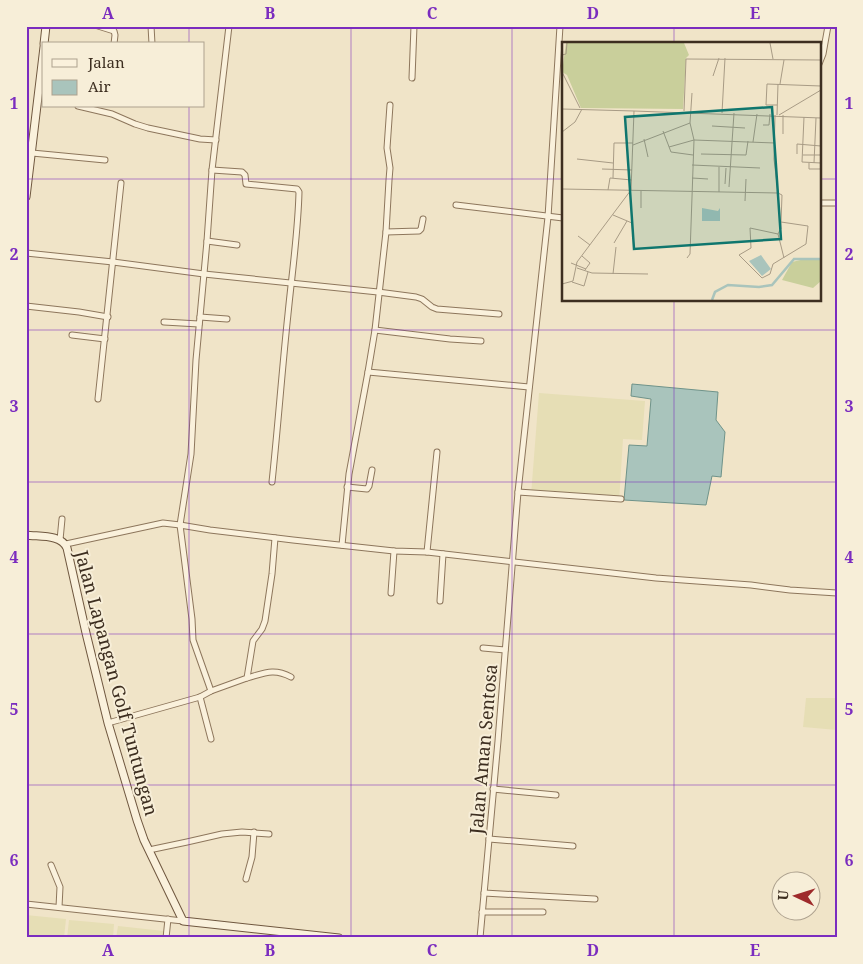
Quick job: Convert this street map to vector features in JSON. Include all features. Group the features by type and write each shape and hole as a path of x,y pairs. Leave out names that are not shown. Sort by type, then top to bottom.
{"street":[{"path":"44,42 46,26"},
{"path":"98,26 114,31 114,42"},
{"path":"151,26 152,42"},
{"path":"211,691 193,640 180,525 191,454 196,360 208,241 212,170 229,26"},
{"path":"412,78 414,26"},
{"name":"Jalan Aman Sentosa","path":"480,938 518,492 548,217 560,26"},
{"path":"820,62 828,26"},
{"path":"26,197 42,81"},
{"path":"342,545 347,487 375,330 386,232 390,174 387,148 390,105"},
{"path":"87,108 106,112 148,128 200,139 216,140"},
{"path":"32,153 105,160"},
{"path":"212,170 244,173 246,184 296,189 299,194 272,482"},
{"path":"98,399 121,183"},
{"path":"820,203 837,203"},
{"path":"456,206 562,218"},
{"path":"386,232 419,231 422,218"},
{"path":"208,241 238,245"},
{"path":"26,253 291,284 378,292 419,298 432,308 437,309 500,314"},
{"path":"26,306 108,317"},
{"path":"200,317 226,319"},
{"path":"164,322 199,324"},
{"path":"375,330 481,341"},
{"path":"72,335 105,339"},
{"path":"368,372 528,387"},
{"path":"427,552 437,452"},
{"path":"347,487 367,489 372,470"},
{"path":"518,492 621,500"},
{"path":"62,519 63,542 159,524 180,525 394,551 427,552 647,577 837,593"},
{"name":"Jalan Lapangan Golf Tuntungan","path":"26,536 50,538 63,542 69,552 108,723 137,820 149,850 183,921"},
{"path":"247,678 253,639 262,630 265,621 275,538"},
{"path":"391,593 394,551"},
{"path":"440,601 443,554"},
{"path":"483,648 504,650"},
{"path":"108,723 200,697 247,678 276,671 291,677"},
{"path":"200,697 211,739"},
{"path":"493,789 556,795"},
{"path":"149,850 222,834 242,832 269,834"},
{"path":"246,879 252,856 254,832"},
{"path":"489,839 572,846"},
{"path":"51,866 60,887 59,908"},
{"path":"484,893 595,899"},
{"path":"26,904 339,938"},
{"path":"482,912 544,912"},
{"path":"166,938 168,919"}],"shaded area":[{"path":"539,393 645,401 642,440 623,439 619,502 531,495"},
{"path":"806,698 837,698 837,730 803,727"},
{"path":"26,915 66,919 64,938 26,938"},
{"path":"69,920 114,924 113,938 67,938"},
{"path":"118,926 164,931 163,938 116,938"}],"water":[{"path":"632,384 718,392 716,420 725,432 721,477 712,476 706,505 624,500 629,445 647,446 651,399 631,396"}]}
